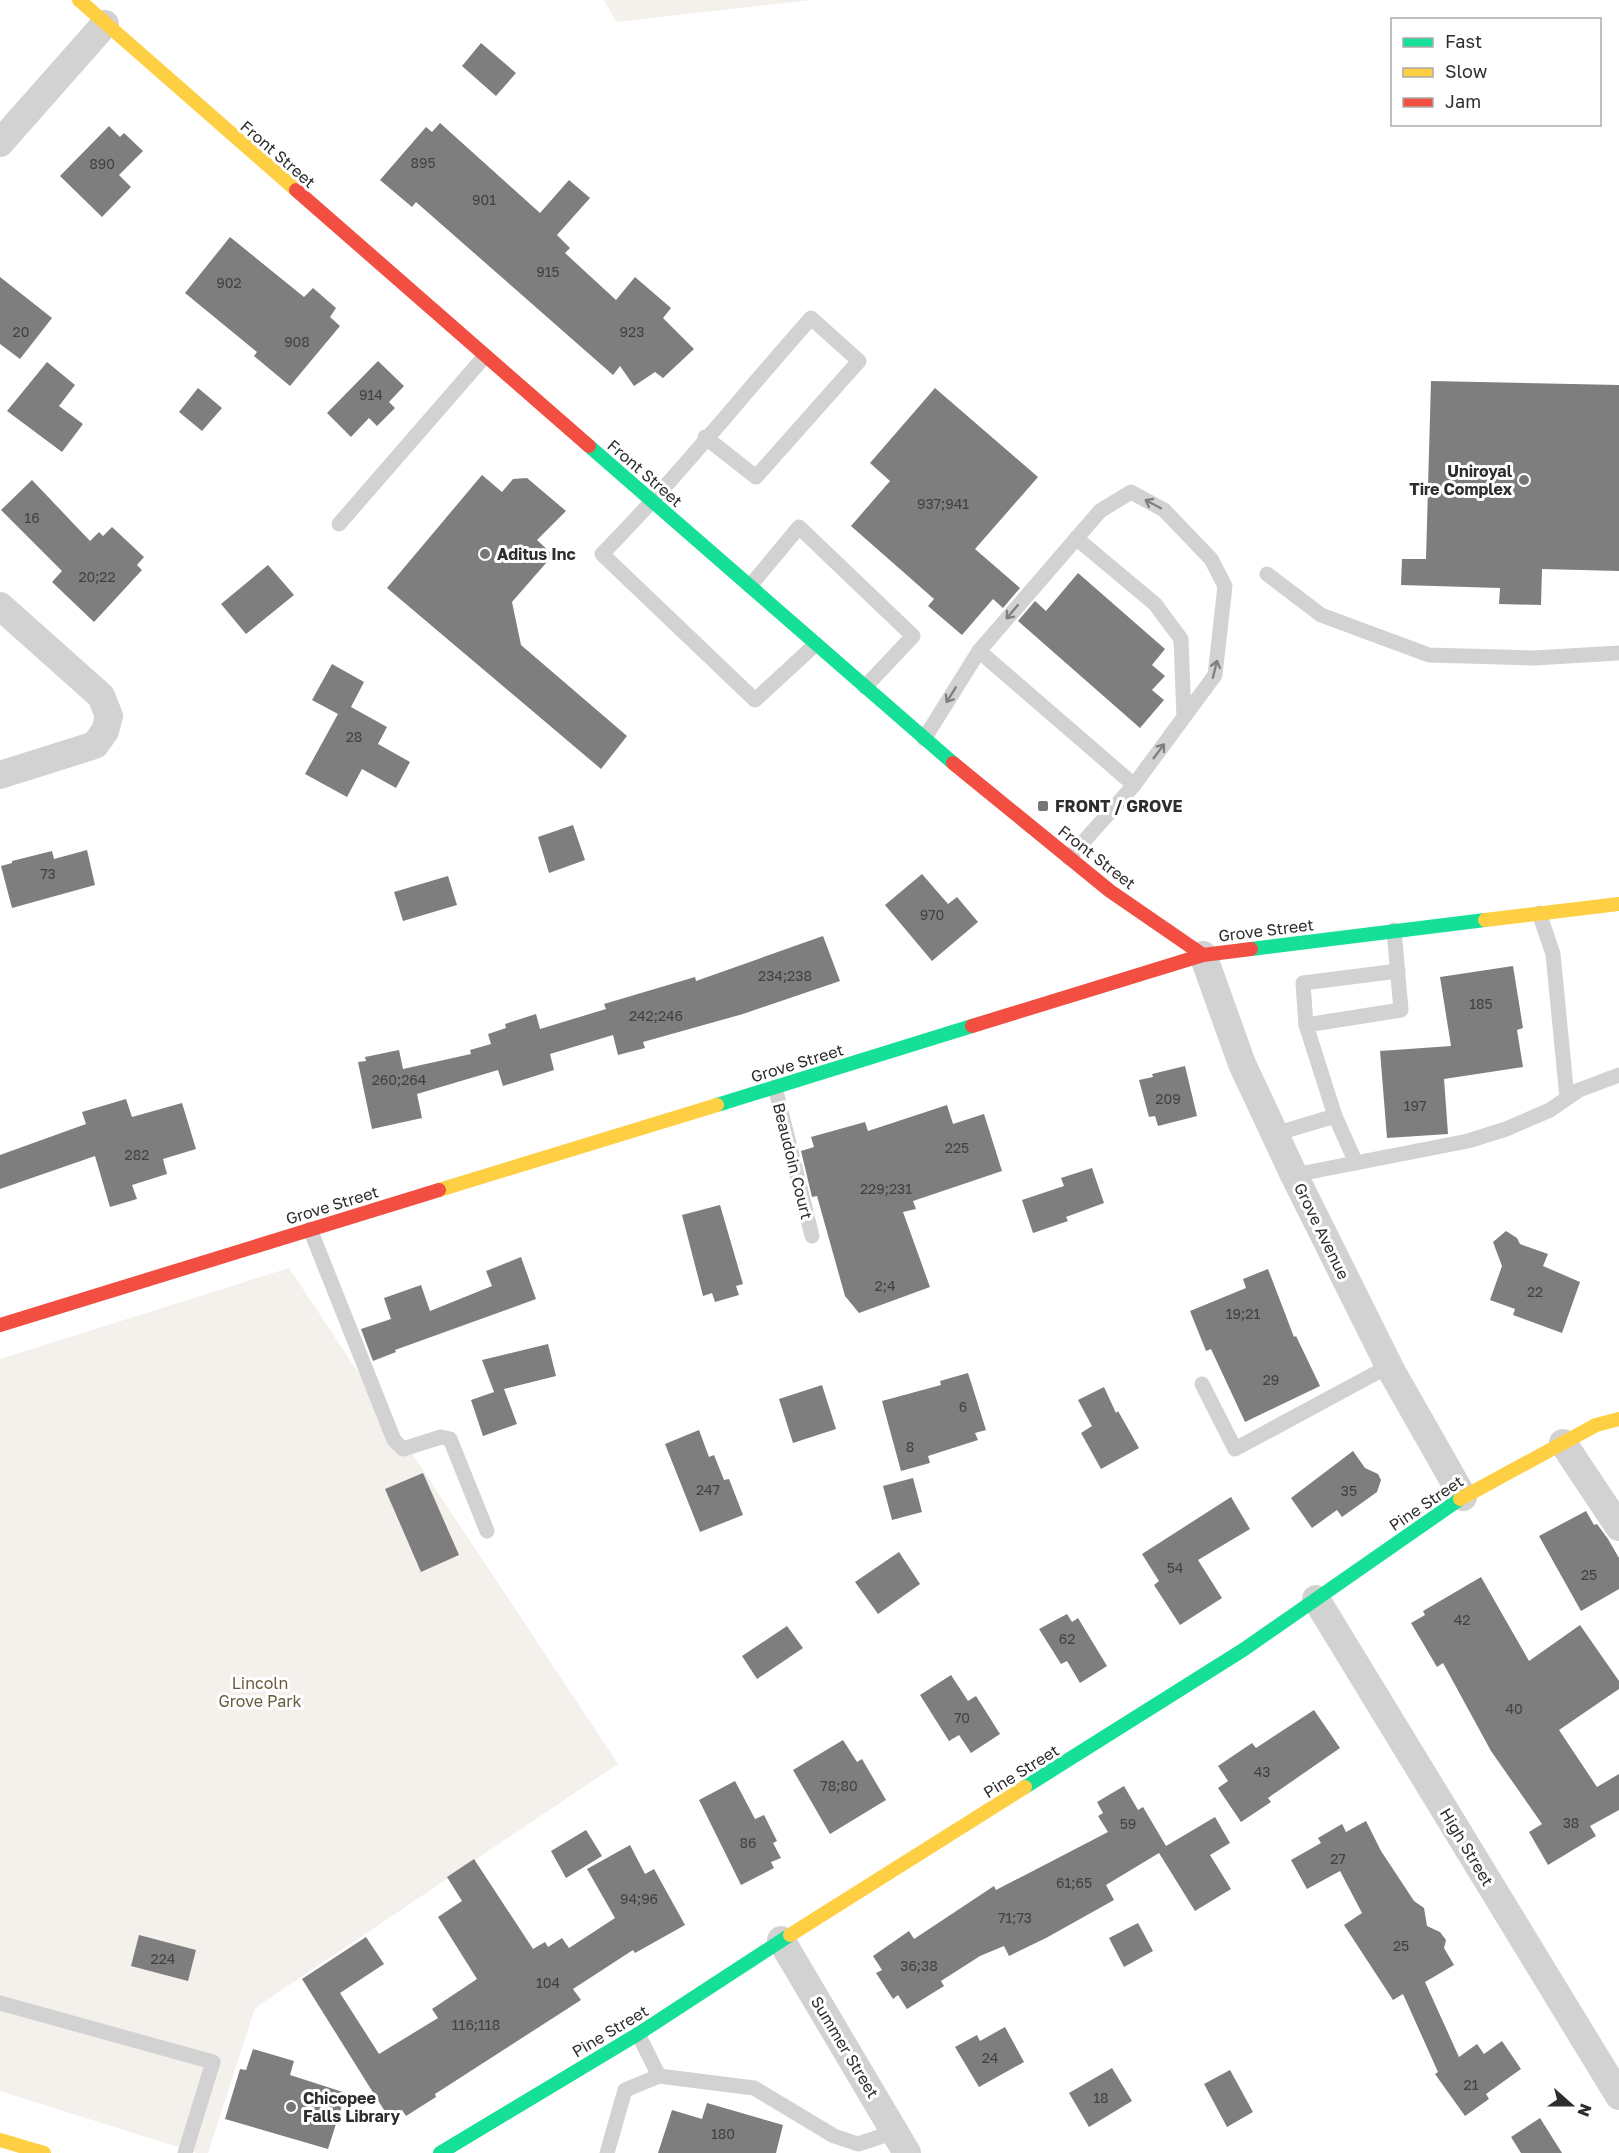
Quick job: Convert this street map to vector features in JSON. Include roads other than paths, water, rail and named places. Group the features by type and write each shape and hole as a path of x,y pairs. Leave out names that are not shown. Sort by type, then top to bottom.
{"main road":[{"name":"Front Street","path":"79,0 924,739 1110,891 1203,955"},
{"name":"Grove Street","path":"0,1325 1203,955 1619,904"},
{"name":"Pine Street","path":"440,2153 638,2034 782,1940 1223,1662 1463,1497 1596,1425 1619,1419"},
{"path":"0,2140 44,2153"}],"street":[{"path":"0,142 105,24"},
{"path":"0,606 101,696 109,716 105,731 95,744 0,775"},
{"name":"Grove Avenue","path":"1203,955 1242,1064 1294,1175 1389,1366 1463,1497"},
{"path":"1563,1443 1619,1527"},
{"name":"High Street","path":"1316,1599 1619,2096"},
{"name":"Summer Street","path":"782,1940 901,2142"}],"lane":[{"path":"705,437 756,477 859,362 811,318 705,437 654,502 602,554 755,700 816,644"},
{"path":"339,524 485,356"},
{"path":"924,739 979,651 1100,512 1131,492 1164,510 1211,559 1225,586 1215,675 1134,785 1069,858"},
{"path":"750,586 799,527 913,636 865,687"},
{"path":"1076,538 1155,604 1181,639 1184,717"},
{"path":"1267,574 1321,615 1429,655 1534,658 1619,653"},
{"path":"979,651 1134,785"},
{"path":"1539,913 1553,954 1567,1098"},
{"path":"1306,1025 1401,1010 1394,930"},
{"path":"1356,1163 1335,1116 1306,1025 1303,983 1398,971"},
{"path":"1294,1175 1487,1135 1550,1110 1578,1090 1619,1075"},
{"name":"Beaudoin Court","path":"775,1087 812,1236"},
{"path":"1275,1134 1335,1116"},
{"path":"310,1229 394,1440 403,1449 441,1437 450,1439 487,1531"},
{"path":"1202,1384 1234,1449 1389,1366"},
{"path":"0,2002 213,2062 185,2153"},
{"path":"638,2034 659,2076"},
{"path":"607,2153 625,2090 659,2076 754,2088 858,2149 901,2142"}],"place":[{"name":"Uniroyal Tire Complex","path":"1524,480"},
{"name":"Aditus Inc","path":"485,554"},
{"name":"FRONT / GROVE","path":"1043,806"},
{"name":"Chicopee Falls Library","path":"291,2107"}],"park label":[{"name":"Lincoln Grove Park","path":"260,1692"}]}
